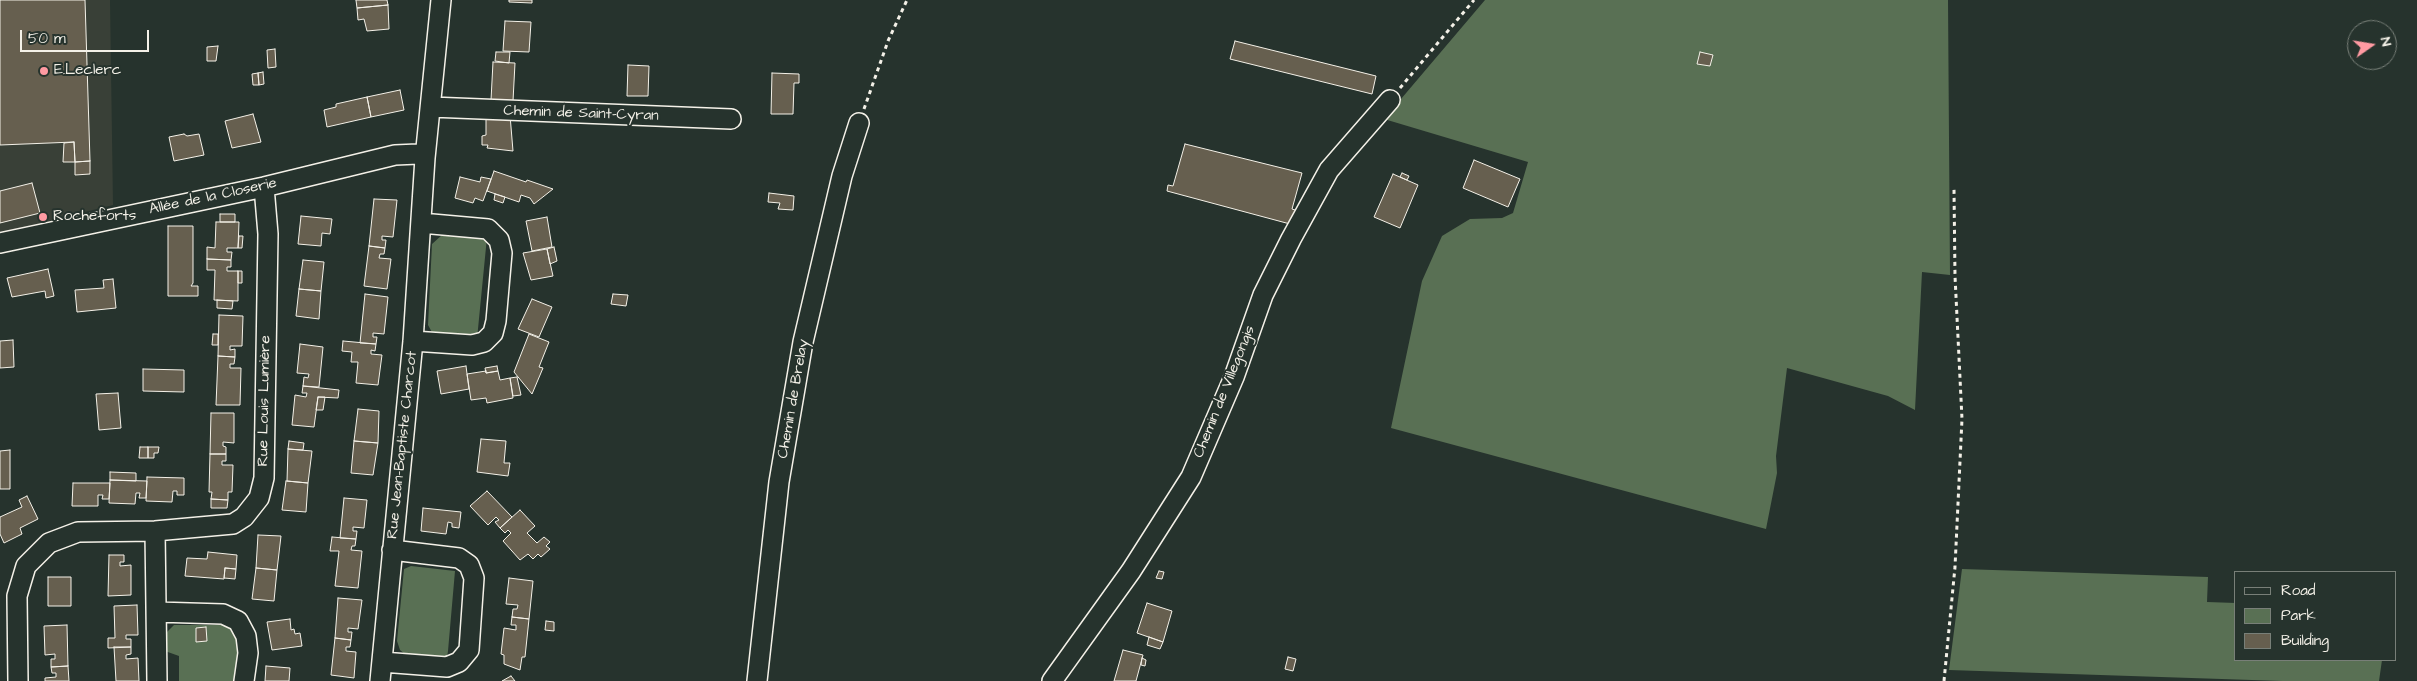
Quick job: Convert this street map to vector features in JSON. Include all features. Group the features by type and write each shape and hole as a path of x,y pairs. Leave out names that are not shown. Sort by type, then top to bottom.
{"street":[{"path":"425,158 441,0"},
{"name":"Chemin de Villegongis","path":"1052,681 1131,571 1191,477 1234,378 1263,295 1291,239 1329,170 1390,100"},
{"name":"Chemin de Saint-Cyran","path":"430,107 731,119"},
{"name":"Chemin de Brelay","path":"757,681 779,482 803,342 842,176 859,123"},
{"name":"Allée de la Closerie","path":"0,243 264,187 395,155 418,154 425,158"},
{"name":"Rue Jean-Baptiste Charcot","path":"392,550 459,558 469,566 474,578 469,650 459,662 447,667 381,672 392,550 414,341 425,158"},
{"name":"Rue Louis Lumière","path":"18,681 17,596 26,566 49,543 78,532 155,531 232,524 244,517 259,498 264,478 268,234 264,187"},
{"name":"Rue Jean-Baptiste Charcot","path":"414,341 472,345 484,342 493,333 496,321 502,253 499,240 488,229 420,223"},
{"path":"155,531 157,681"},
{"path":"157,612 223,614 238,621 246,636 248,653 244,681"}],"path":[{"path":"859,123 888,41 907,0"},
{"path":"1390,100 1474,0"},
{"path":"1944,681 1955,567 1962,419 1955,276 1954,189"}],"shaded area":[{"path":"0,0 110,0 113,205 0,233"}],"green space":[{"path":"1485,0 1948,0 1950,275 1922,272 1915,410 1888,396 1787,368 1776,456 1777,473 1766,529 1391,428 1422,281 1442,236 1470,219 1502,218 1513,213 1528,162 1384,119"},
{"path":"454,231 487,237 477,339 434,336 428,325 432,244 442,235"},
{"path":"411,566 455,571 447,657 407,656 400,650 397,641 404,569"},
{"path":"1962,569 2208,577 2207,602 2234,603 2234,661 2382,661 2379,681 2282,681 1949,670"},
{"path":"174,625 232,625 238,631 240,648 236,681 179,681 179,656 165,651 166,633"}],"building":[{"name":"E.Leclerc","path":"0,0 85,0 90,161 75,162 74,142 0,145"},
{"path":"356,0 387,0 388,5 357,8"},
{"path":"509,0 532,0 532,3 509,2"},
{"path":"388,5 389,29 367,31 364,19 358,20 357,8"},
{"path":"505,21 531,22 529,52 503,51"},
{"path":"1235,41 1376,76 1372,94 1230,59"},
{"path":"218,46 216,61 207,61 207,47"},
{"path":"275,49 276,67 268,68 267,50"},
{"path":"496,52 510,52 509,63 495,61"},
{"path":"1700,52 1713,55 1710,66 1697,64"},
{"path":"493,62 515,63 513,101 491,100"},
{"path":"628,65 649,66 648,96 627,96"},
{"path":"263,72 264,84 259,85 258,73"},
{"path":"258,73 259,85 253,85 252,74"},
{"path":"772,73 799,74 799,83 794,83 793,114 771,114"},
{"path":"400,90 404,110 371,117 367,97"},
{"path":"367,97 371,117 327,127 324,110 336,107 336,104"},
{"path":"486,113 510,115 513,151 487,148 488,145 482,145 482,136 486,135"},
{"path":"253,114 261,142 232,148 225,121"},
{"path":"184,134 187,136 199,134 204,155 174,161 169,137"},
{"path":"74,142 75,162 63,162 64,143"},
{"path":"1185,144 1302,173 1292,209 1298,211 1290,224 1167,191 1168,185 1173,186"},
{"path":"1474,160 1520,179 1508,207 1463,188"},
{"path":"90,161 90,174 75,175 75,162"},
{"path":"494,171 553,189 534,204 530,198 521,195 519,202 487,191"},
{"path":"1402,173 1409,176 1407,180 1400,177"},
{"path":"1393,174 1418,185 1400,228 1374,217"},
{"path":"460,177 480,182 481,177 491,179 483,201 475,198 473,203 455,198"},
{"path":"32,183 40,213 0,223 0,191"},
{"path":"769,193 794,196 793,210 778,209 780,203 768,202"},
{"path":"495,194 505,197 503,203 494,200"},
{"path":"374,199 397,200 393,237 382,236 382,240 386,240 385,248 369,246"},
{"path":"220,214 235,214 235,222 220,222"},
{"path":"301,216 332,219 330,234 322,233 321,246 298,244"},
{"path":"547,217 552,247 532,251 526,221"},
{"path":"216,222 239,222 238,248 227,248 227,252 232,252 231,260 207,259 207,247 215,248"},
{"path":"168,226 193,226 193,283 191,286 198,286 198,296 168,296"},
{"path":"239,236 243,236 242,248 238,248"},
{"path":"369,246 385,248 384,254 380,254 379,258 391,259 387,289 364,286"},
{"path":"554,247 557,261 550,264 547,249"},
{"path":"547,249 553,276 531,280 523,253"},
{"path":"207,259 231,260 231,267 227,267 227,271 238,271 238,301 214,300 215,270 207,270"},
{"path":"303,260 324,262 321,291 299,289"},
{"path":"48,269 54,296 46,298 45,291 12,297 7,278"},
{"path":"238,271 242,271 242,283 238,283"},
{"path":"113,279 116,308 77,312 75,290 104,288 103,280"},
{"path":"299,289 321,291 319,319 296,316"},
{"path":"365,294 388,297 384,334 373,333 373,337 377,337 376,344 360,343"},
{"path":"613,294 628,295 626,306 611,304"},
{"path":"532,299 552,307 539,337 518,329"},
{"path":"217,300 233,301 232,309 217,308"},
{"path":"219,315 243,316 242,346 230,346 230,350 235,349 235,357 218,356"},
{"path":"213,334 218,334 218,345 212,345"},
{"path":"529,334 549,342 539,367 543,368 532,394 514,372"},
{"path":"13,340 14,367 0,368 0,341"},
{"path":"343,341 376,344 375,351 371,350 371,354 382,355 378,385 356,383 358,362 351,362 352,352 342,351"},
{"path":"300,344 323,347 319,387 303,386 304,377 308,378 309,374 297,373"},
{"path":"218,356 235,357 234,364 230,364 230,368 241,368 240,405 216,405"},
{"path":"466,366 469,389 441,394 437,371"},
{"path":"497,366 498,371 486,373 485,368"},
{"path":"143,369 184,370 184,392 143,391"},
{"path":"486,371 486,373 498,371 500,380 510,378 513,398 487,403 486,398 471,400 467,374"},
{"path":"517,377 521,395 513,396 510,378"},
{"path":"303,386 339,390 338,398 318,397 314,427 292,425 295,395 306,397 307,393 302,393"},
{"path":"118,393 121,428 99,430 96,394"},
{"path":"318,397 325,397 323,410 316,410"},
{"path":"358,409 379,411 378,443 354,441"},
{"path":"211,413 234,413 234,443 223,442 223,446 226,447 226,454 210,454"},
{"path":"481,439 506,441 504,463 510,463 508,476 477,472"},
{"path":"289,441 304,443 303,450 288,449"},
{"path":"354,441 378,443 373,475 351,473"},
{"path":"140,447 148,447 148,458 139,458"},
{"path":"148,447 159,447 158,453 154,453 154,458 148,458"},
{"path":"288,449 312,451 308,483 287,481"},
{"path":"10,450 10,489 0,489 0,451"},
{"path":"210,454 226,454 226,461 222,461 222,465 233,465 232,492 228,492 228,500 211,499 212,492 209,492"},
{"path":"110,472 136,473 136,481 110,480"},
{"path":"147,477 184,478 184,495 177,495 177,491 173,491 172,502 146,501"},
{"path":"110,480 147,481 146,498 139,498 140,493 136,493 135,504 109,503"},
{"path":"286,481 308,483 306,512 282,510"},
{"path":"73,483 110,483 109,499 102,499 103,495 98,495 98,506 72,506"},
{"path":"487,491 512,517 500,528 495,522 499,520 496,517 488,525 470,506"},
{"path":"27,496 38,519 20,528 22,534 4,543 0,534 0,517 22,507 19,500"},
{"path":"344,498 367,500 364,528 353,527 353,531 357,531 356,539 340,538"},
{"path":"211,499 228,500 227,508 211,508"},
{"path":"423,508 461,512 459,528 452,527 452,523 448,522 446,534 421,531"},
{"path":"520,510 535,526 527,533 537,543 544,537 550,542 546,546 550,549 541,557 538,554 533,559 528,554 520,560 503,541 511,533 508,530 505,533 500,528"},
{"path":"258,535 281,536 277,570 256,568"},
{"path":"332,537 356,539 355,546 352,546 351,550 362,551 358,588 335,586 339,551 330,551"},
{"path":"208,552 237,555 236,569 225,568 224,579 185,576 187,558 207,559"},
{"path":"109,555 124,555 124,562 120,562 120,566 131,565 131,595 108,596"},
{"path":"225,568 236,569 235,579 224,578"},
{"path":"256,568 277,570 274,601 252,599"},
{"path":"1159,571 1164,572 1162,579 1156,578"},
{"path":"48,577 71,577 71,606 48,606"},
{"path":"509,578 533,581 529,619 512,617 513,609 517,609 518,605 506,604"},
{"path":"338,598 362,600 358,629 348,628 348,632 352,632 351,640 335,638"},
{"path":"1147,603 1172,611 1163,642 1137,633"},
{"path":"137,605 138,635 126,635 126,639 131,639 131,647 108,648 108,638 115,638 114,606"},
{"path":"512,617 529,619 525,657 522,657 520,670 504,664 504,655 501,654 504,628 516,630 516,625 511,625"},
{"path":"290,619 291,630 294,629 295,634 300,633 302,646 272,650 267,622"},
{"path":"546,621 554,622 554,631 545,630"},
{"path":"67,625 68,666 51,667 51,659 55,659 55,654 45,655 44,626"},
{"path":"206,627 207,641 196,642 196,628"},
{"path":"1149,637 1163,642 1160,649 1147,645"},
{"path":"335,638 351,640 350,647 346,647 346,651 356,652 354,678 331,675"},
{"path":"114,647 131,647 131,654 126,655 126,659 138,658 139,681 116,681"},
{"path":"1123,650 1143,655 1136,681 1114,681"},
{"path":"1288,657 1296,659 1293,671 1285,669"},
{"path":"1142,658 1146,660 1145,666 1141,665"},
{"path":"68,666 69,681 45,681 45,678 56,677 56,673 52,673 51,667"},
{"path":"266,666 290,668 289,681 265,681"},
{"path":"511,676 515,681 502,681"}],"place":[{"name":"E.Leclerc","path":"44,71"},
{"name":"Rocheforts","path":"43,217"}]}
